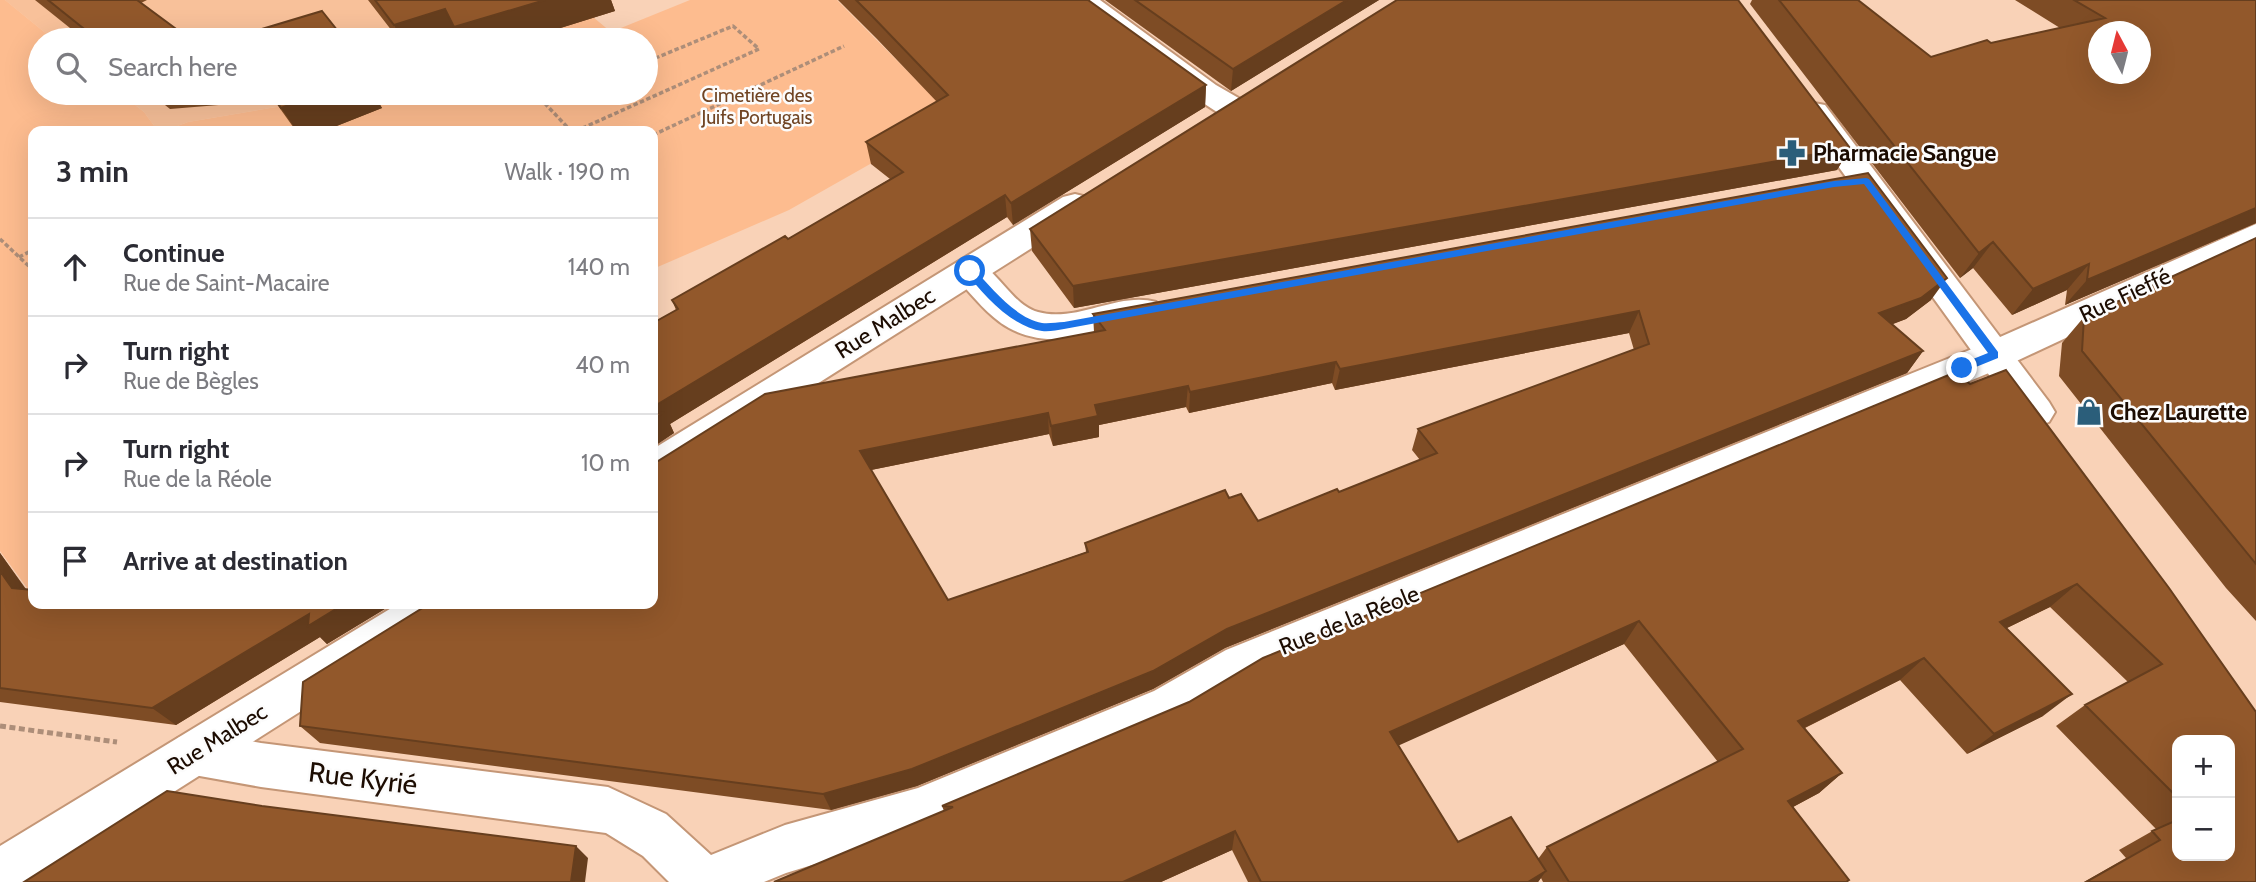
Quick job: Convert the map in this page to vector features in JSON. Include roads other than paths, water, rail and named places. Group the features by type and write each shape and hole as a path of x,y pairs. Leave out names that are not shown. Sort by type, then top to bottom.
{"street":[{"path":"1082,0 1205,91 1232,106"},
{"path":"1792,82 1850,183 1995,355 2053,435"},
{"name":"Rue Malbec","path":"658,465 1104,187"},
{"name":"Rue Fieffé","path":"1995,355 2256,235"},
{"path":"970,271 995,297 1023,320 1043,327 1175,305"},
{"name":"Rue de la Réole","path":"703,882 785,849 919,811 1170,706 1242,664 1995,355"},
{"name":"Rue Malbec","path":"0,874 426,609"},
{"name":"Rue Kyrié","path":"194,753 261,765 608,810 637,821 659,837 703,882"}],"place":[{"name":"Pharmacie Sangue","path":"1792,153"},
{"name":"Chez Laurette","path":"2089,412"}],"park label":[{"name":"Cimetière des Juifs Portugais","path":"757,106"}]}
